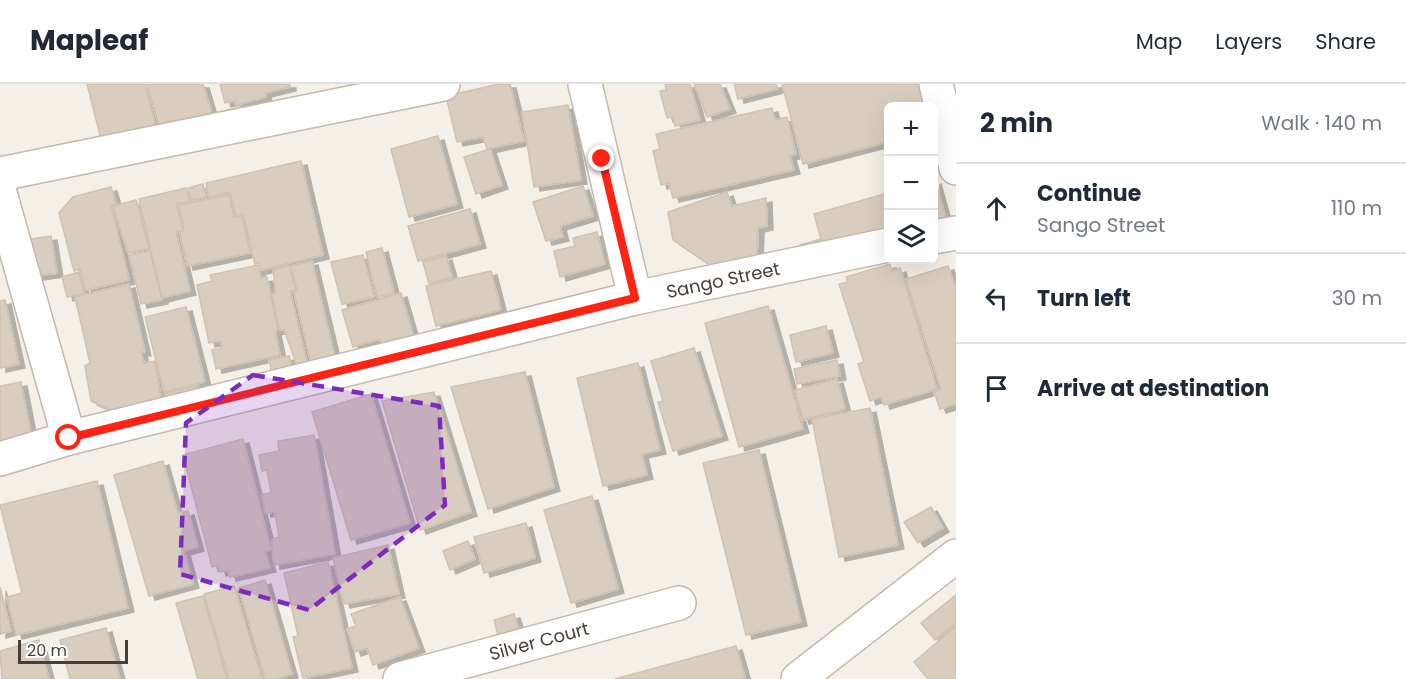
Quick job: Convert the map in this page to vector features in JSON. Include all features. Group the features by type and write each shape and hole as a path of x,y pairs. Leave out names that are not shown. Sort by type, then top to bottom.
{"street":[{"path":"0,174 443,84"},
{"path":"585,84 635,298"},
{"path":"936,84 956,168"},
{"path":"0,193 69,438"},
{"path":"938,236 956,233"},
{"name":"Sango Street","path":"0,459 69,438 635,298 884,246"},
{"path":"798,679 956,556"},
{"name":"Silver Court","path":"400,679 679,603"}],"highlighted area":[{"path":"253,375 439,406 445,505 309,610 180,574 186,423"}],"building":[{"path":"87,84 145,84 156,128 102,143"},
{"path":"147,84 203,84 212,114 160,129"},
{"path":"220,84 290,84 290,87 265,93 266,97 236,105 235,101 225,103"},
{"path":"499,84 510,84 524,141 487,149 483,137 457,142 446,96"},
{"path":"665,84 690,84 700,120 675,126 673,116 667,118 660,91 666,90"},
{"path":"694,84 720,84 730,109 707,117"},
{"path":"734,84 776,84 778,89 738,99"},
{"path":"782,84 921,84 926,102 884,102 884,143 803,164"},
{"path":"568,105 581,180 534,187 522,112"},
{"path":"772,108 775,120 787,117 796,154 790,156 794,170 673,198 669,183 661,185 653,151 660,149 656,134"},
{"path":"438,136 457,204 409,217 391,149"},
{"path":"490,149 502,185 476,194 464,157"},
{"path":"301,161 323,255 261,270 259,263 255,264 243,214 236,215 230,192 209,197 206,183"},
{"path":"203,184 206,197 191,200 188,188"},
{"path":"583,186 593,216 560,226 563,237 546,241 533,202"},
{"path":"111,187 116,204 111,206 129,280 86,290 80,269 74,271 59,213 73,197"},
{"path":"186,188 189,201 176,204 183,230 176,232 190,291 162,298 139,199"},
{"path":"938,191 946,219 938,222"},
{"path":"727,192 732,206 766,198 767,226 758,228 757,257 711,266 673,240 668,212"},
{"path":"884,194 884,236 804,259 800,245 821,239 814,214"},
{"path":"229,195 234,217 242,216 250,253 187,266 180,232 184,231 179,205"},
{"path":"136,200 149,248 128,253 113,206"},
{"path":"470,209 480,244 418,261 408,226"},
{"path":"597,232 605,264 560,277 554,251 575,246 573,238"},
{"path":"51,236 57,273 24,278 18,241"},
{"path":"382,248 394,293 377,297 366,252"},
{"path":"150,251 162,300 141,304 129,255"},
{"path":"363,255 374,297 342,304 331,262"},
{"path":"446,256 452,277 429,284 423,262"},
{"path":"312,261 338,370 314,375 294,292 297,291 291,266"},
{"path":"890,264 892,271 900,268 937,389 884,405 881,397 870,401 858,364 864,362 839,284 848,282 846,277"},
{"path":"258,265 261,278 267,277 278,330 275,331 280,355 216,369 212,350 222,348 221,341 209,343 197,285 212,281 210,275"},
{"path":"289,266 296,290 290,291 310,375 301,378 284,329 279,330 272,294 276,293 273,270"},
{"path":"948,266 956,290 956,404 940,409 934,392 941,390 906,279"},
{"path":"491,271 501,310 436,326 426,286"},
{"path":"79,272 84,294 67,297 62,277"},
{"path":"129,284 145,352 141,352 144,363 155,361 162,404 116,412 91,401 85,366 90,363 75,297"},
{"path":"401,293 416,345 385,355 380,339 353,347 342,310"},
{"path":"5,300 19,364 0,368 0,301"},
{"path":"768,306 803,429 739,447 705,323"},
{"path":"186,307 205,382 164,392 145,317"},
{"path":"826,326 833,353 796,362 790,335"},
{"path":"694,348 722,436 673,451 658,402 663,401 651,361"},
{"path":"289,356 295,381 275,386 269,360"},
{"path":"837,360 840,376 797,384 794,369"},
{"path":"638,363 660,450 642,454 647,475 603,486 577,378"},
{"path":"525,372 554,487 488,509 451,387"},
{"path":"837,379 845,409 803,420 795,390"},
{"path":"21,382 32,439 0,446 0,386"},
{"path":"198,386 199,389 169,412 165,393"},
{"path":"434,392 471,512 420,530 382,401"},
{"path":"371,394 410,523 351,540 312,412"},
{"path":"870,408 898,545 839,557 812,419"},
{"path":"314,435 335,554 274,565 272,539 279,537 275,512 265,513 262,494 271,493 267,470 262,471 259,455 279,451 278,441"},
{"path":"243,439 271,550 265,551 270,568 230,577 228,570 220,572 218,565 212,567 183,455"},
{"path":"759,450 801,622 746,635 703,463"},
{"path":"163,461 178,514 188,511 198,547 184,551 193,584 149,596 114,475"},
{"path":"97,481 128,608 16,635 7,597 22,593 0,505"},
{"path":"592,496 618,589 571,603 544,510"},
{"path":"931,507 943,528 918,543 904,522"},
{"path":"526,523 535,558 484,573 474,537"},
{"path":"468,541 475,559 450,570 443,551"},
{"path":"388,545 399,594 344,604 333,558"},
{"path":"328,562 352,668 303,678 293,637 298,636 284,573"},
{"path":"265,580 292,674 276,679 265,679 239,588"},
{"path":"234,586 262,679 229,679 204,594"},
{"path":"0,587 11,631 0,634"},
{"path":"956,595 956,623 935,640 921,623"},
{"path":"203,596 227,679 198,679 176,603"},
{"path":"400,597 419,648 373,665 367,648 355,652 347,629 356,626 351,614"},
{"path":"514,614 519,630 498,635 494,620"},
{"path":"956,626 956,679 928,679 914,662"},
{"path":"106,628 120,679 70,679 60,640"},
{"path":"39,640 49,679 2,679 0,651"},
{"path":"736,646 745,677 742,679 615,679"}],"route":[{"path":"69,438 635,298 602,159"}]}
